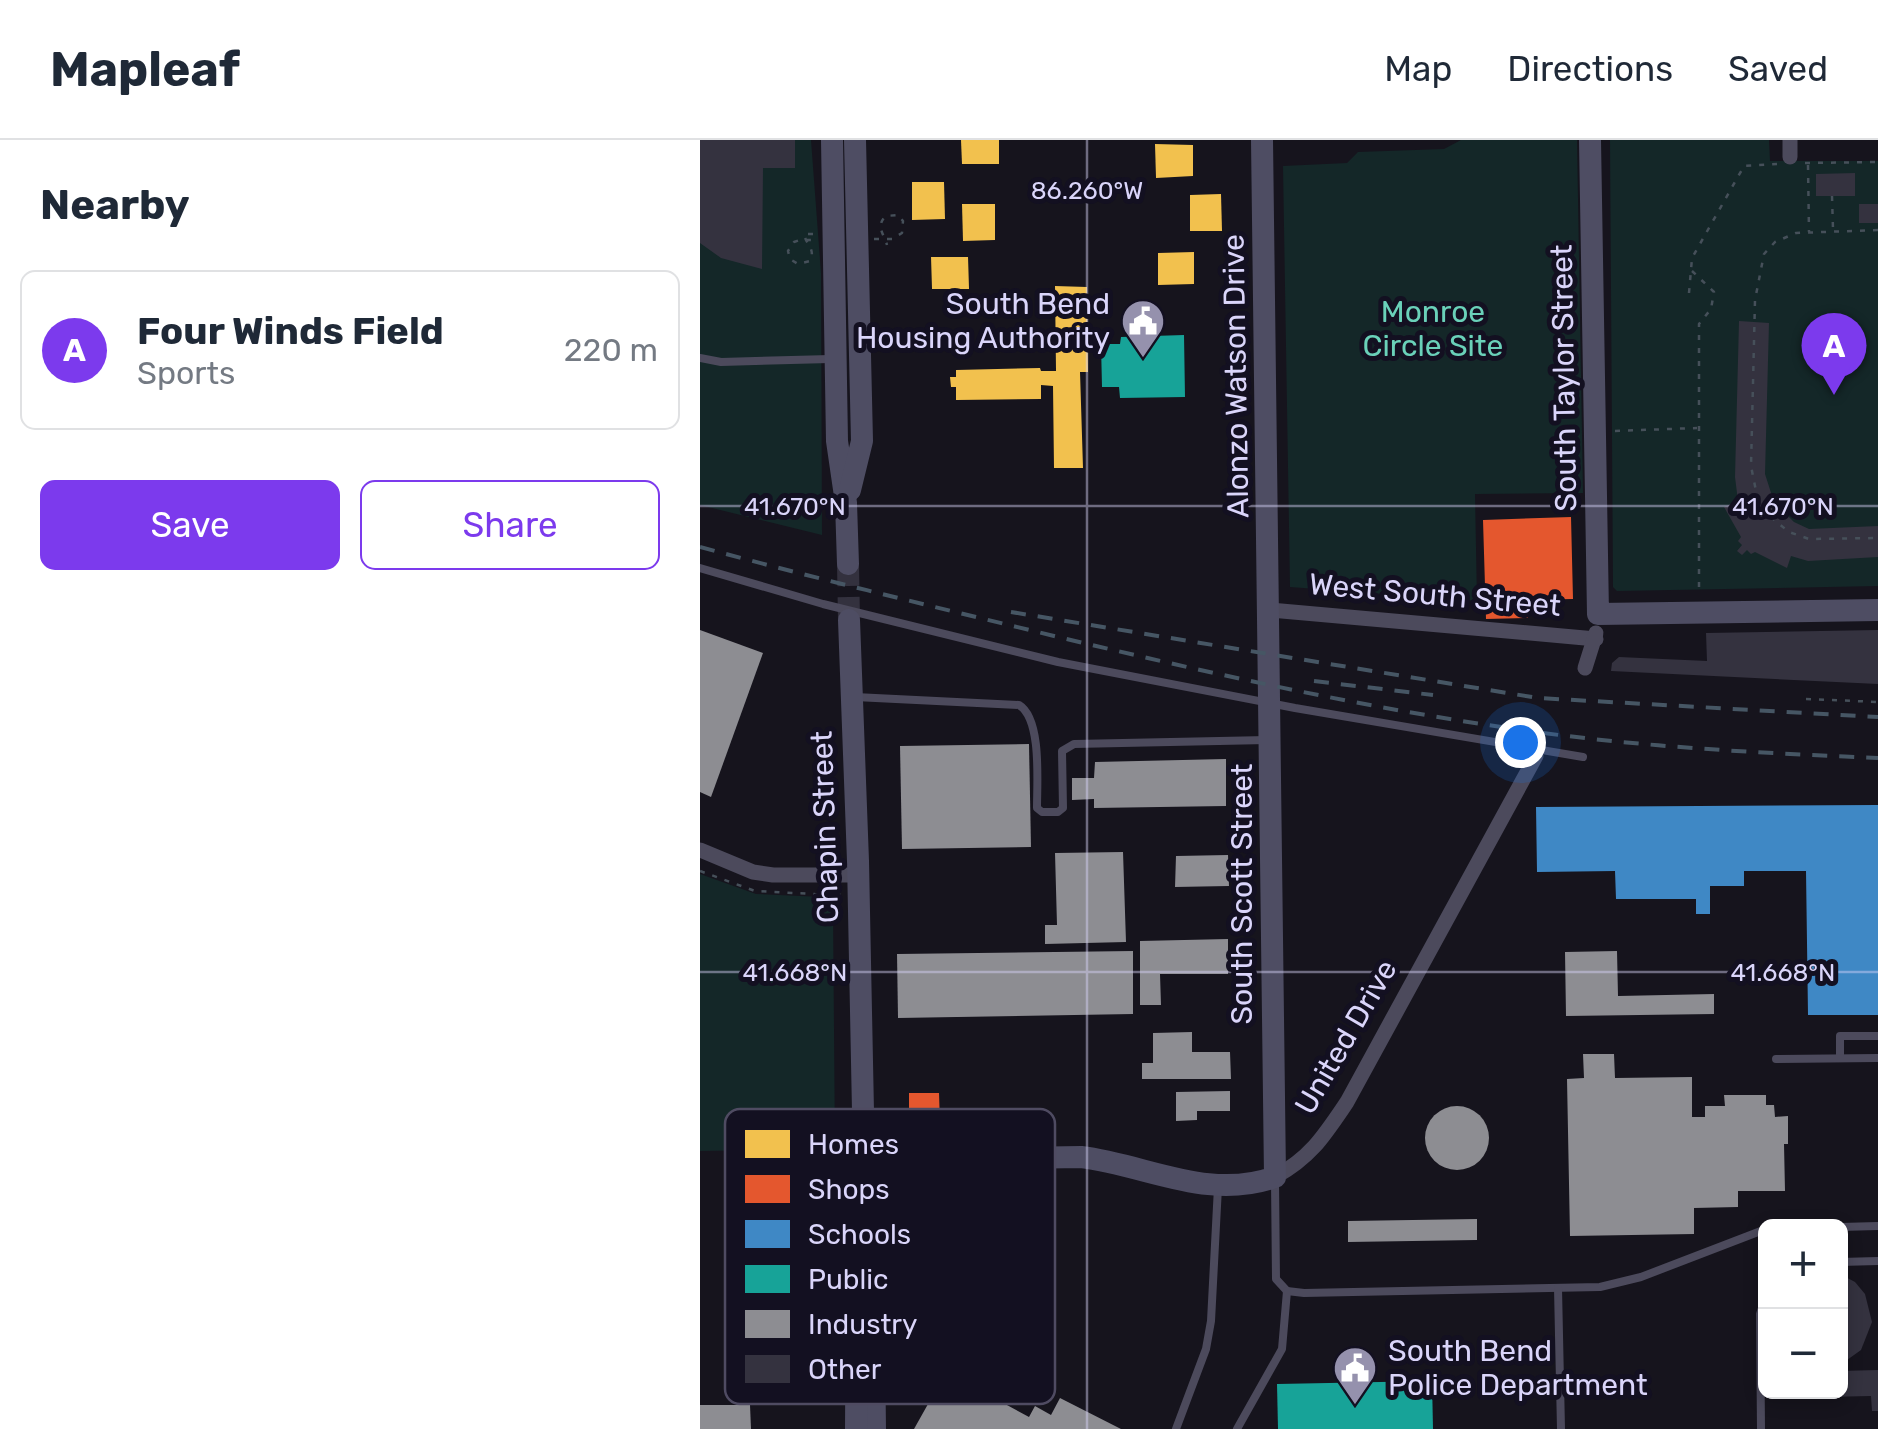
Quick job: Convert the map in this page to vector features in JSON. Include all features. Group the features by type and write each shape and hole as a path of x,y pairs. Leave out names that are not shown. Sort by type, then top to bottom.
{"street":[{"path":"832,140 837,442 846,503 848,564"},
{"path":"846,503 862,441 855,140"},
{"name":"Alonzo Watson Drive","path":"1262,140 1270,610"},
{"name":"South Taylor Street","path":"1590,140 1598,614"},
{"name":"West South Street","path":"1270,610 1596,639"},
{"name":"South Scott Street","path":"1270,610 1275,1177"},
{"name":"West South Street","path":"1598,614 1878,610"},
{"path":"1585,668 1596,639 1598,614"},
{"name":"Chapin Street","path":"849,620 863,1109"},
{"name":"United Drive","path":"1055,1158 1108,1160 1218,1188 1254,1184 1301,1162 1319,1144 1346,1102 1536,756"},
{"path":"700,850 763,874 858,875"},
{"name":"Chapin Street","path":"856,1429 857,1404"},
{"name":"Chapin Street","path":"874,1404 875,1429"}],"lane":[{"path":"700,358 721,362 834,359 861,353"},
{"path":"700,568 824,604 1058,662 1295,708 1583,757"},
{"path":"850,697 1019,705 1028,710 1033,727 1037,808 1042,812 1058,812 1062,808 1062,750 1074,744 1271,740"},
{"path":"1840,1058 1840,1036 1878,1036"},
{"path":"1776,1059 1878,1058"},
{"path":"1275,1177 1276,1279 1287,1290 1304,1293 1600,1287 1642,1278 1758,1233"},
{"path":"1176,1429 1212,1321 1218,1188"},
{"path":"1848,1227 1878,1226"},
{"path":"1848,1262 1878,1261"},
{"path":"1558,1288 1561,1429"},
{"path":"1237,1429 1282,1349 1287,1290"},
{"path":"1762,1309 1762,1429"}],"path":[{"path":"1689,293 1692,258 1744,166 1878,162"},
{"path":"1808,163 1809,232"},
{"path":"1832,196 1833,231"},
{"path":"887,246 880,226 883,218 898,215 904,226 902,233 892,239"},
{"path":"1878,230 1796,233 1775,242 1761,260 1754,300 1750,466 1757,496 1767,514 1788,532 1808,539 1878,538"},
{"path":"800,240 788,252 798,264 812,257 804,234 819,234"},
{"path":"1692,270 1714,292 1711,309 1698,324 1699,596"},
{"path":"1609,431 1699,428"},
{"path":"1806,699 1878,702"}],"green space":[{"path":"700,140 811,140 821,273 822,535 700,505"},
{"name":"Monroe Circle Site","path":"1461,140 1577,140 1583,493 1475,494 1477,601 1290,587 1283,166 1347,163 1358,152 1444,149"},
{"path":"1610,140 1769,140 1770,161 1878,161 1878,586 1617,591 1613,587"},
{"path":"700,874 756,894 822,897 833,908 835,1109 725,1109 725,1151 700,1151"}],"building: Homes":[{"path":"961,140 999,140 999,164 962,164"},
{"path":"1155,144 1193,145 1193,176 1156,178"},
{"path":"912,182 944,182 945,219 912,220"},
{"path":"1221,194 1222,231 1190,231 1190,195"},
{"path":"962,204 995,204 995,240 963,241"},
{"path":"1194,252 1194,284 1158,285 1158,253"},
{"path":"931,257 968,257 969,289 932,289"},
{"path":"1055,286 1087,287 1088,372 1080,372 1083,468 1054,468 1053,386 1041,385 1041,399 956,400 956,387 951,387 950,377 956,377 956,370 1056,371"}],"building: Shops":[{"path":"1571,517 1573,599 1528,600 1528,618 1486,619 1483,520"},
{"path":"909,1093 939,1093 940,1109 909,1109"}],"building: Schools":[{"path":"1878,805 1878,1015 1808,1015 1806,871 1744,871 1744,886 1710,886 1710,914 1696,914 1696,899 1616,899 1615,871 1537,872 1536,807"}],"building: Public":[{"name":"South Bend Housing Authority","path":"1184,335 1185,397 1120,398 1119,387 1102,387 1101,344 1120,344 1121,337"},
{"name":"South Bend Police Department","path":"1432,1381 1433,1429 1278,1429 1277,1384"}],"building: Industry":[{"path":"700,630 763,653 711,797 700,792"},
{"path":"1029,744 1031,847 902,849 900,746"},
{"path":"1226,759 1226,806 1094,808 1094,799 1072,800 1072,778 1094,778 1095,762"},
{"path":"1123,852 1126,942 1045,944 1045,925 1057,925 1055,853"},
{"path":"1228,855 1229,886 1175,887 1176,856"},
{"path":"1228,939 1228,974 1160,974 1161,1005 1140,1005 1140,941"},
{"path":"1133,951 1133,1014 898,1018 897,954"},
{"path":"1617,951 1618,996 1714,994 1714,1014 1566,1016 1565,952"},
{"path":"1192,1032 1192,1052 1230,1052 1231,1079 1142,1079 1142,1063 1153,1063 1153,1033"},
{"path":"1583,1054 1614,1054 1615,1078 1692,1077 1692,1117 1705,1117 1705,1106 1725,1106 1724,1095 1766,1095 1766,1105 1774,1105 1775,1117 1788,1116 1785,1191 1738,1191 1738,1207 1694,1208 1694,1234 1570,1236 1567,1079 1584,1078"},
{"path":"1230,1091 1230,1111 1197,1111 1197,1120 1176,1121 1176,1092"},
{"path":"1457,1106 1480,1115 1489,1138 1480,1161 1457,1170 1434,1161 1425,1138 1434,1115"},
{"path":"1477,1219 1477,1240 1348,1242 1348,1221"},
{"path":"1060,1398 1121,1429 914,1429 928,1404 1005,1404 1029,1417 1035,1406 1051,1415"},
{"path":"700,1405 750,1405 751,1429 700,1429"}],"building: Other":[{"path":"700,140 795,140 795,168 763,168 762,269 721,258 700,243"},
{"path":"1855,173 1855,196 1816,196 1816,174"},
{"path":"1859,204 1878,204 1878,223 1859,223"},
{"path":"1739,321 1769,323 1765,474 1774,502 1794,522 1809,529 1878,526 1878,557 1808,561 1791,556 1787,568 1755,552 1747,550 1742,555 1737,551 1742,545 1738,541 1741,537 1724,507 1738,501 1735,477"},
{"path":"1878,630 1878,684 1611,671 1612,663 1619,657 1707,661 1706,633"},
{"path":"1848,1278 1865,1294 1872,1322 1861,1350 1848,1359"},
{"path":"1878,1370 1878,1411 1872,1411 1871,1396 1848,1397 1848,1371"}],"tunnel":[{"path":"848,564 849,620"}],"railway":[{"path":"700,547 1112,650 1404,711 1611,741 1878,758"},
{"path":"1011,612 1538,698 1878,717"},
{"path":"1314,681 1433,695"}],"place":[{"name":"South Bend Housing Authority","path":"1143,359"},
{"name":"Four Winds Field","path":"1834,395"},
{"name":"South Bend Police Department","path":"1355,1406"}]}
